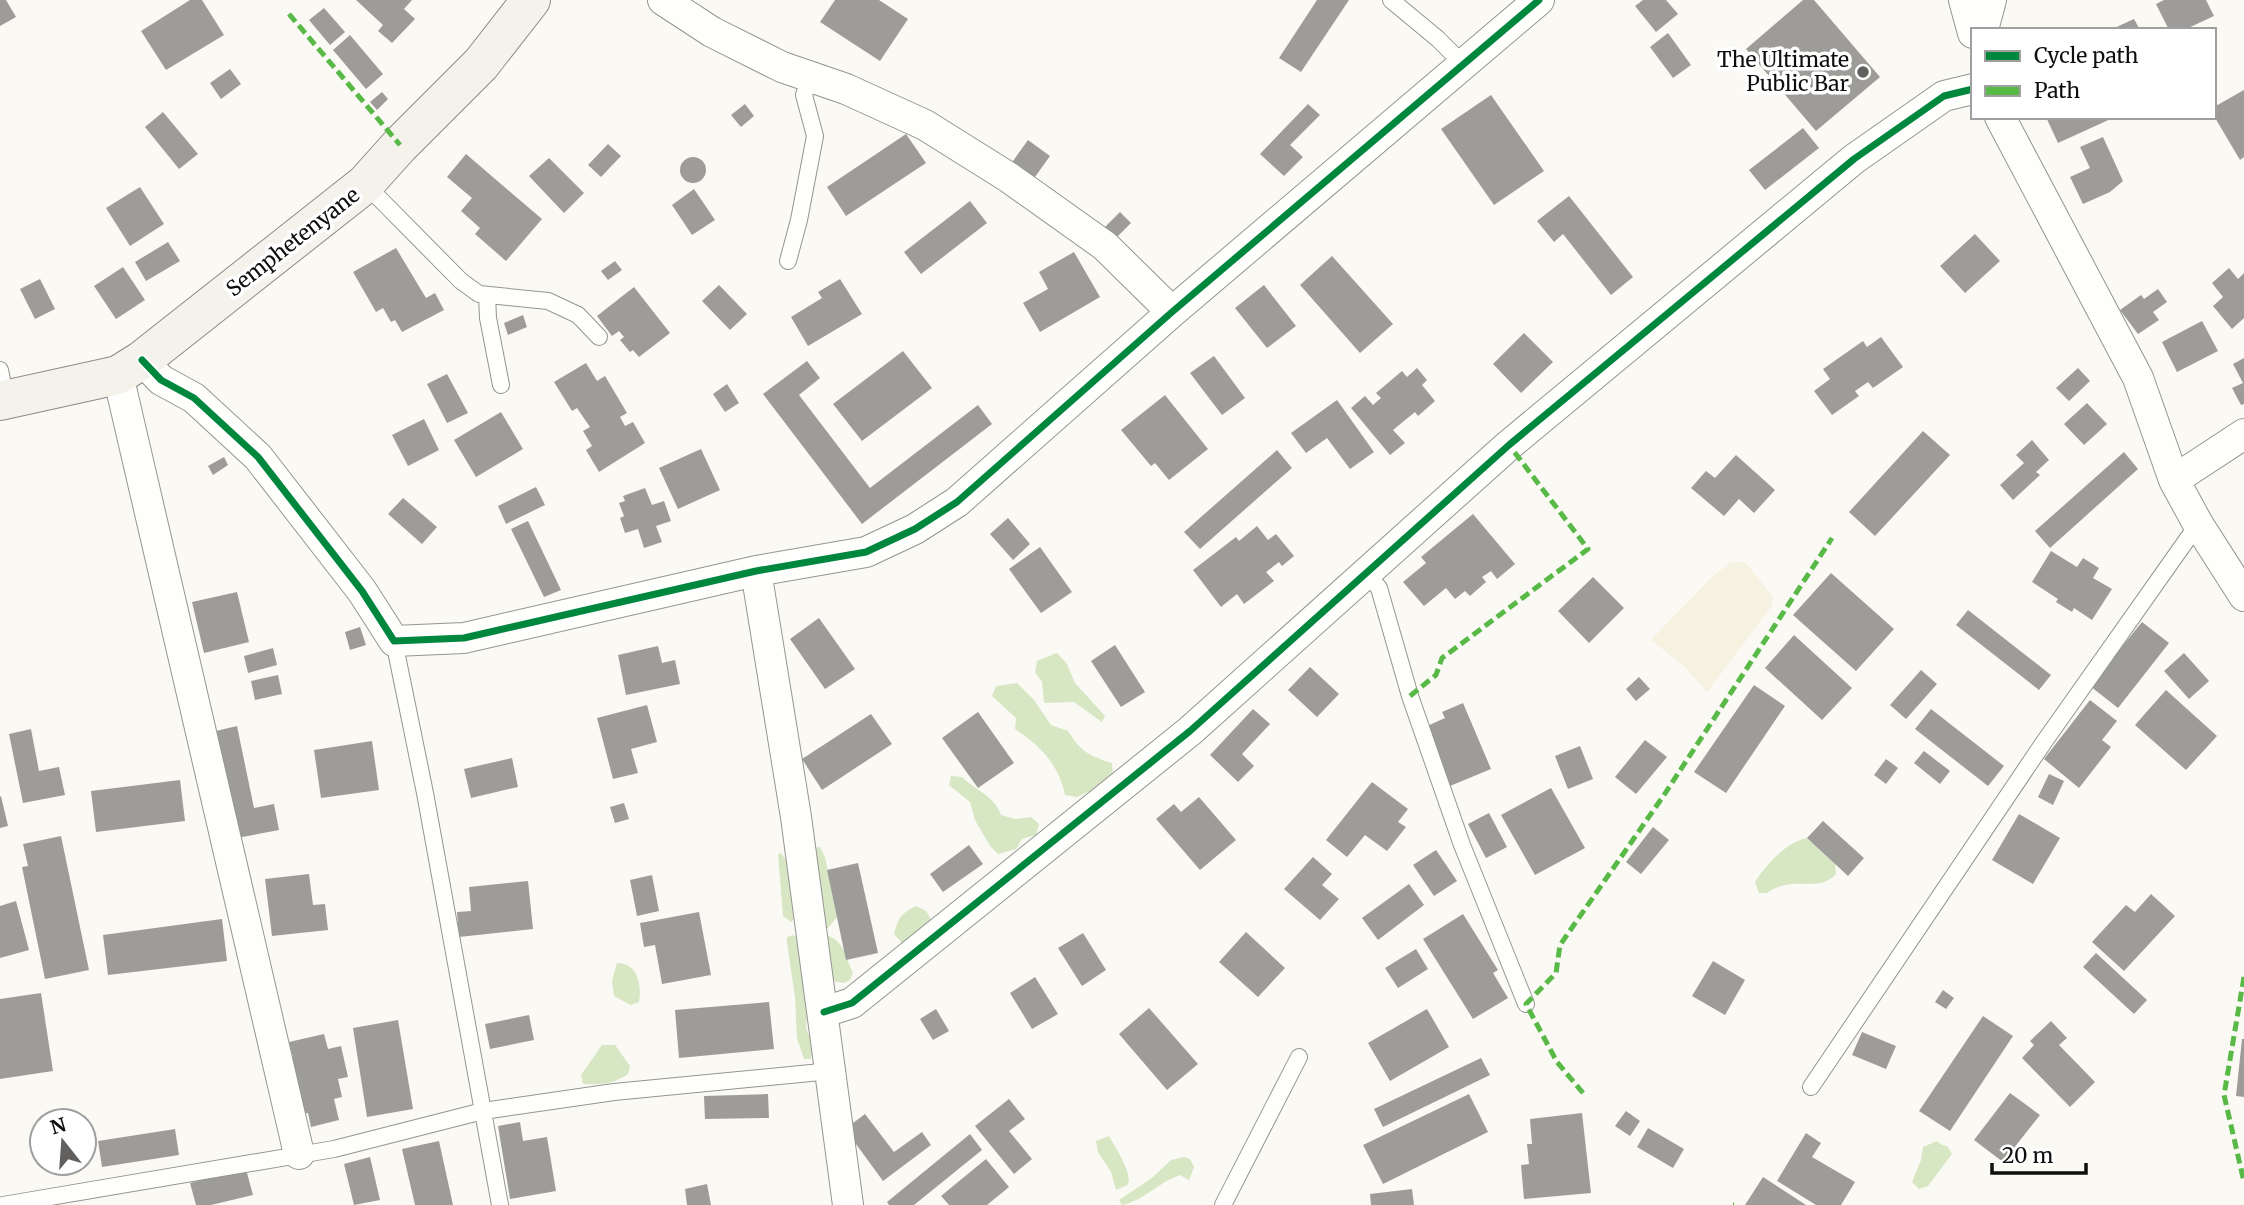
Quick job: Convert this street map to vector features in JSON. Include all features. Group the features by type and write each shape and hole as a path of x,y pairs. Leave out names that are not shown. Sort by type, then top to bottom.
{"main road":[{"name":"Semphetenyane","path":"2,390 130,368 365,184 481,64 531,0"}],"street":[{"path":"663,0 712,32 782,67 846,89 925,125 1008,177 1105,246 1172,312"},
{"path":"130,368 161,380 194,398 258,457 362,591 394,641 464,638 756,571 866,552 915,529 957,502 1172,312 1539,0"},
{"path":"1964,0 1972,28"},
{"path":"1984,28 1991,0"},
{"path":"824,1012 852,1003 1190,732 1509,445 1854,159 1944,96 1971,89"},
{"path":"2001,119 2138,379 2174,480 2244,596"},
{"path":"130,368 299,1154"},
{"path":"2174,480 2244,434"},
{"path":"756,571 824,1012 848,1205"}],"lane":[{"path":"1391,0 1463,64"},
{"path":"788,261 815,136 804,95 810,77"},
{"path":"365,184 461,281 479,294 548,301 578,315 599,337"},
{"path":"487,295 488,318 501,386"},
{"path":"1811,1087 2044,742 2199,524"},
{"path":"1366,573 1379,588 1410,696 1462,845 1526,1004"},
{"path":"394,641 425,793 500,1205"},
{"path":"1223,1205 1299,1058"},
{"path":"3,1205 334,1149 483,1111 614,1092 831,1071"}],"shaded area":[{"path":"1731,562 1745,562 1773,597 1771,607 1707,692 1684,666 1651,640 1710,579"}],"green space":[{"path":"1057,653 1067,664 1075,683 1105,716 1102,722 1074,702 1044,703 1042,682 1035,672 1037,661"},
{"path":"1017,683 1034,700 1051,725 1068,731 1086,752 1112,763 1113,776 1101,786 1077,797 1065,795 1053,765 1033,742 1015,729 1016,718 992,696 996,686"},
{"path":"951,776 962,777 984,794 994,803 1001,815 1015,819 1031,817 1039,824 1036,835 1022,839 1016,849 998,854 990,846 975,820 970,802 949,785"},
{"path":"1807,838 1835,864 1836,874 1821,883 1786,885 1767,893 1759,893 1755,882 1771,862 1784,849"},
{"path":"820,847 825,857 837,917 828,928 822,927 810,849"},
{"path":"781,853 790,875 795,918 791,922 783,916 778,854"},
{"path":"916,906 926,911 931,919 919,935 902,943 894,934 897,923 901,916"},
{"path":"793,935 800,940 808,1008 806,1026 814,1041 811,1059 804,1059 797,1038 795,997 787,943 787,937"},
{"path":"825,935 837,941 846,955 853,973 850,980 844,983 834,981 831,975"},
{"path":"617,963 630,967 637,976 639,1002 631,1005 614,996 612,981"},
{"path":"602,1045 615,1045 630,1066 628,1074 607,1083 583,1084 581,1075"},
{"path":"1109,1136 1123,1161 1129,1181 1127,1185 1116,1190 1111,1172 1098,1152 1096,1141"},
{"path":"1937,1141 1947,1146 1952,1154 1928,1186 1919,1189 1912,1182 1923,1147"},
{"path":"1184,1157 1190,1159 1194,1167 1189,1180 1180,1175 1137,1200 1122,1205 1119,1200 1152,1178 1171,1160"}],"building":[{"path":"0,0 6,0 16,17 0,26"},
{"path":"190,0 202,0 224,35 166,70 141,31"},
{"path":"356,0 412,0 404,9 415,19 392,43 378,31 383,25"},
{"path":"835,0 879,0 908,19 880,61 820,22"},
{"path":"1317,0 1349,0 1301,72 1279,58"},
{"path":"1643,0 1666,0 1678,14 1656,32 1635,6"},
{"path":"1803,0 1814,0 1880,77 1816,131 1746,49"},
{"path":"2164,0 2206,0 2214,16 2188,28 2168,28 2156,4"},
{"path":"324,8 345,32 330,45 309,20"},
{"path":"2134,19 2139,28 2114,28"},
{"path":"1668,33 1691,65 1673,78 1650,47"},
{"path":"350,35 383,74 366,89 333,50"},
{"path":"230,69 241,84 221,99 210,83"},
{"path":"2244,90 2244,157 2240,160 2216,119 2216,106"},
{"path":"382,92 388,99 377,110 370,102"},
{"path":"1491,95 1544,171 1494,205 1441,129"},
{"path":"745,104 754,116 741,127 731,115"},
{"path":"1308,104 1320,115 1290,145 1303,157 1284,176 1260,154"},
{"path":"163,112 198,154 179,169 145,127"},
{"path":"2047,119 2111,119 2058,143"},
{"path":"1803,128 1819,148 1765,190 1749,170"},
{"path":"906,134 926,163 846,216 827,187"},
{"path":"2103,137 2123,181 2110,192 2083,204 2070,177 2090,168 2080,147"},
{"path":"1028,140 1050,156 1030,184 1008,168"},
{"path":"608,144 621,156 601,177 588,165"},
{"path":"466,154 542,219 506,261 475,234 480,228 461,211 472,198 447,177"},
{"path":"693,157 702,161 706,170 702,179 693,183 684,179 680,170 684,161"},
{"path":"549,158 584,193 564,213 529,176"},
{"path":"140,187 164,224 130,246 106,208"},
{"path":"694,189 715,220 692,235 672,205"},
{"path":"1569,196 1633,277 1611,295 1563,234 1554,242 1537,221"},
{"path":"970,201 987,223 921,274 904,252"},
{"path":"1120,212 1131,223 1115,239 1104,228"},
{"path":"1975,234 2000,261 1965,293 1940,266"},
{"path":"168,242 180,261 146,281 135,262"},
{"path":"396,248 426,298 435,293 444,310 402,332 395,320 391,322 383,308 376,312 353,272"},
{"path":"1074,252 1100,297 1040,332 1023,303 1048,289 1039,272"},
{"path":"1332,256 1393,324 1360,353 1300,285"},
{"path":"615,261 622,270 608,280 601,271"},
{"path":"123,267 145,300 116,319 94,286"},
{"path":"2229,268 2238,279 2244,273 2244,318 2232,329 2213,306 2223,297 2212,283"},
{"path":"40,279 55,309 35,319 20,289"},
{"path":"840,279 862,314 808,346 791,317 822,298 818,292"},
{"path":"719,285 747,314 730,330 702,301"},
{"path":"1264,285 1296,326 1267,348 1235,308"},
{"path":"634,287 670,333 639,357 633,350 630,352 620,340 624,337 619,331 612,336 597,316"},
{"path":"2158,289 2167,302 2153,312 2159,320 2138,334 2120,310 2141,295 2144,299"},
{"path":"523,315 527,327 508,335 504,323"},
{"path":"2202,321 2218,351 2177,372 2162,342"},
{"path":"1524,333 1553,362 1521,393 1493,364"},
{"path":"1881,337 1903,367 1873,388 1868,382 1855,391 1859,396 1832,415 1814,391 1830,379 1823,369 1863,341 1867,347"},
{"path":"903,351 932,388 862,441 833,404"},
{"path":"1214,356 1245,398 1222,415 1190,373"},
{"path":"2244,358 2244,404 2241,405 2232,388 2243,383 2233,364"},
{"path":"807,361 820,378 799,395 870,488 978,405 992,424 862,524 763,394"},
{"path":"586,363 597,381 605,376 627,413 620,417 625,426 633,422 645,443 599,472 586,450 592,446 583,431 590,427 577,408 572,411 554,382"},
{"path":"1417,368 1427,380 1422,385 1435,401 1418,416 1415,412 1393,430 1405,443 1390,455 1351,408 1365,396 1373,405 1381,398 1376,393 1402,371 1407,377"},
{"path":"2078,368 2090,381 2069,401 2056,388"},
{"path":"447,374 468,413 447,423 427,384"},
{"path":"727,384 739,403 725,412 713,394"},
{"path":"1165,395 1208,449 1169,480 1155,463 1151,466 1121,430"},
{"path":"1337,400 1374,452 1350,469 1327,438 1306,453 1291,433"},
{"path":"2087,403 2107,424 2084,445 2064,424"},
{"path":"501,412 523,449 476,477 454,440"},
{"path":"424,419 439,450 408,466 392,435"},
{"path":"1923,431 1950,455 1875,536 1849,512"},
{"path":"2032,440 2049,460 2036,472 2040,475 2013,500 2000,485 2024,463 2016,455"},
{"path":"701,449 720,490 678,509 659,468"},
{"path":"1277,450 1292,468 1200,549 1184,532"},
{"path":"2124,452 2138,469 2050,548 2035,531"},
{"path":"1736,455 1775,490 1754,513 1739,499 1724,516 1691,488 1706,471 1715,478"},
{"path":"224,457 228,465 213,475 208,466"},
{"path":"536,487 545,505 506,524 498,506"},
{"path":"645,488 652,505 664,501 671,521 656,526 662,542 644,548 638,529 625,533 620,518 624,516 619,503 625,501 623,496"},
{"path":"403,498 437,527 422,544 388,514"},
{"path":"1473,514 1515,564 1497,579 1491,571 1482,577 1486,582 1470,596 1465,591 1455,599 1446,588 1424,606 1403,582 1426,563 1421,557"},
{"path":"1008,518 1030,544 1013,560 990,534"},
{"path":"528,521 561,590 544,597 511,529"},
{"path":"1257,526 1268,540 1276,534 1294,556 1282,566 1279,562 1266,572 1274,581 1244,604 1237,594 1221,607 1193,570 1236,537 1239,541"},
{"path":"1040,547 1072,592 1041,613 1009,569"},
{"path":"2051,551 2077,567 2083,558 2099,568 2093,578 2112,589 2092,620 2074,608 2072,612 2056,602 2058,599 2032,582"},
{"path":"1831,573 1894,629 1856,671 1793,615"},
{"path":"1593,577 1624,608 1589,643 1558,611"},
{"path":"237,592 249,642 204,653 192,602"},
{"path":"1968,610 2051,675 2039,690 1956,625"},
{"path":"819,618 855,669 825,689 790,639"},
{"path":"2142,622 2169,643 2118,708 2090,686"},
{"path":"360,627 366,645 350,650 345,632"},
{"path":"1794,635 1852,688 1822,720 1765,668"},
{"path":"1115,645 1145,692 1121,707 1091,661"},
{"path":"658,646 662,663 675,660 680,684 626,695 618,655"},
{"path":"273,648 277,665 248,673 244,656"},
{"path":"2184,653 2209,681 2189,699 2164,671"},
{"path":"1310,667 1339,694 1317,717 1288,690"},
{"path":"1921,670 1937,684 1906,719 1890,705"},
{"path":"278,675 282,694 255,700 251,681"},
{"path":"1639,677 1650,689 1636,701 1626,689"},
{"path":"1754,685 1785,706 1726,793 1694,772"},
{"path":"2166,690 2217,736 2186,770 2135,725"},
{"path":"2090,700 2117,721 2102,740 2111,747 2079,788 2044,759"},
{"path":"1463,703 1491,769 1450,786 1425,727 1445,718 1442,712"},
{"path":"647,705 657,742 631,749 638,773 613,779 597,718"},
{"path":"1253,709 1270,724 1242,754 1254,766 1238,782 1210,755"},
{"path":"1931,709 2004,766 1988,786 1915,729"},
{"path":"978,712 1014,763 978,788 942,738"},
{"path":"871,714 892,744 822,790 802,759"},
{"path":"237,726 254,808 274,804 279,830 237,838 216,731"},
{"path":"31,729 39,771 59,767 65,795 23,803 9,734"},
{"path":"1645,740 1667,757 1636,794 1615,777"},
{"path":"372,741 379,790 321,798 314,750"},
{"path":"1580,746 1593,779 1568,789 1555,756"},
{"path":"1924,751 1950,771 1940,784 1914,763"},
{"path":"512,758 518,787 471,798 464,769"},
{"path":"1886,759 1898,768 1886,784 1874,775"},
{"path":"2049,774 2064,781 2053,805 2038,797"},
{"path":"180,780 185,821 96,832 91,791"},
{"path":"1372,782 1408,809 1398,822 1406,827 1387,851 1365,835 1347,857 1326,840"},
{"path":"1551,788 1585,848 1535,875 1501,815"},
{"path":"0,797 8,826 0,828"},
{"path":"1199,797 1236,840 1200,870 1156,819 1174,804 1181,812"},
{"path":"624,803 629,819 615,823 610,807"},
{"path":"1489,813 1507,847 1486,858 1468,824"},
{"path":"2019,814 2060,838 2033,884 1992,860"},
{"path":"1823,821 1864,858 1848,876 1807,838"},
{"path":"1653,827 1669,840 1641,874 1626,862"},
{"path":"61,836 89,970 45,979 22,867 28,866 23,844"},
{"path":"969,845 983,864 943,892 930,874"},
{"path":"1436,850 1457,881 1434,896 1413,865"},
{"path":"1313,857 1332,874 1322,885 1339,899 1320,920 1284,889"},
{"path":"858,863 878,953 846,960 827,870"},
{"path":"309,874 313,905 325,904 328,930 272,936 265,879"},
{"path":"652,875 659,911 637,916 630,880"},
{"path":"528,881 533,929 459,937 457,912 471,911 469,887"},
{"path":"1409,884 1424,905 1378,940 1362,918"},
{"path":"2151,894 2175,916 2124,971 2092,942 2126,905 2135,912"},
{"path":"16,901 29,950 0,958 0,906"},
{"path":"699,912 711,975 662,984 655,945 644,947 640,923"},
{"path":"1463,914 1498,970 1493,973 1508,998 1473,1019 1423,939"},
{"path":"222,919 227,961 108,975 103,935"},
{"path":"1246,932 1285,968 1258,997 1219,962"},
{"path":"1083,933 1106,970 1082,986 1058,948"},
{"path":"1416,949 1428,969 1398,988 1385,968"},
{"path":"2096,953 2147,1000 2134,1014 2083,967"},
{"path":"1713,961 1745,980 1725,1015 1692,996"},
{"path":"1035,977 1058,1014 1032,1029 1010,993"},
{"path":"1943,990 1954,998 1946,1009 1935,1002"},
{"path":"41,993 53,1071 0,1079 0,999"},
{"path":"769,1002 774,1049 679,1058 675,1010"},
{"path":"1149,1008 1198,1064 1167,1090 1119,1034"},
{"path":"936,1009 949,1031 933,1040 920,1019"},
{"path":"1427,1009 1449,1047 1390,1081 1368,1043"},
{"path":"529,1015 534,1040 490,1049 485,1024"},
{"path":"1983,1016 2013,1036 1950,1131 1919,1111"},
{"path":"398,1020 413,1109 367,1117 353,1028"},
{"path":"2051,1021 2067,1038 2059,1045 2095,1082 2070,1107 2022,1058 2034,1045 2030,1041"},
{"path":"1862,1032 1896,1046 1886,1069 1852,1055"},
{"path":"324,1034 328,1049 341,1046 348,1077 338,1079 342,1097 334,1099 339,1120 311,1127 308,1113 303,1114 288,1057 293,1057 289,1042"},
{"path":"2244,1039 2244,1097 2236,1096"},
{"path":"1481,1058 1490,1075 1383,1127 1374,1109"},
{"path":"2010,1093 2040,1115 2003,1162 1974,1140"},
{"path":"768,1094 769,1118 705,1119 704,1096"},
{"path":"1469,1094 1488,1132 1383,1184 1363,1145"},
{"path":"1009,1099 1025,1119 1009,1131 1032,1159 1014,1174 975,1126"},
{"path":"1626,1111 1640,1121 1630,1136 1615,1126"},
{"path":"1582,1113 1591,1193 1524,1199 1521,1165 1529,1164 1527,1144 1532,1144 1530,1119"},
{"path":"865,1114 894,1152 922,1132 931,1145 883,1181 845,1129"},
{"path":"520,1122 523,1141 547,1137 556,1191 510,1199 498,1126"},
{"path":"1648,1128 1684,1149 1673,1168 1637,1147"},
{"path":"175,1129 179,1155 102,1167 98,1141"},
{"path":"1806,1133 1821,1143 1812,1157 1855,1182 1841,1205 1816,1205 1777,1181"},
{"path":"970,1134 982,1150 914,1205 889,1205 887,1202"},
{"path":"439,1141 453,1205 415,1205 402,1149"},
{"path":"370,1157 380,1200 354,1205 344,1164"},
{"path":"986,1159 1009,1187 987,1205 949,1205 941,1196"},
{"path":"246,1169 253,1195 211,1205 196,1205 190,1183"},
{"path":"1763,1177 1806,1205 1745,1205"},
{"path":"707,1184 711,1205 687,1205 685,1189"},
{"path":"1412,1189 1414,1205 1371,1205 1370,1194"}],"marked path":[{"path":"289,14 400,145"},
{"path":"1410,696 1436,675 1442,658 1588,549 1509,445"},
{"path":"1583,1093 1557,1062 1526,1004 1556,973 1560,945 1664,795 1832,538"},
{"path":"2244,977 2224,1095 2244,1182"}],"cycle path":[{"path":"142,360 161,380 194,398 258,457 362,591 394,641 464,638 756,571 866,552 915,529 957,502 1172,312 1539,0"},
{"path":"824,1012 852,1003 1190,731 1509,445 1854,159 1944,96 1971,89"}],"place":[{"name":"The Ultimate Public Bar","path":"1863,72"}]}
